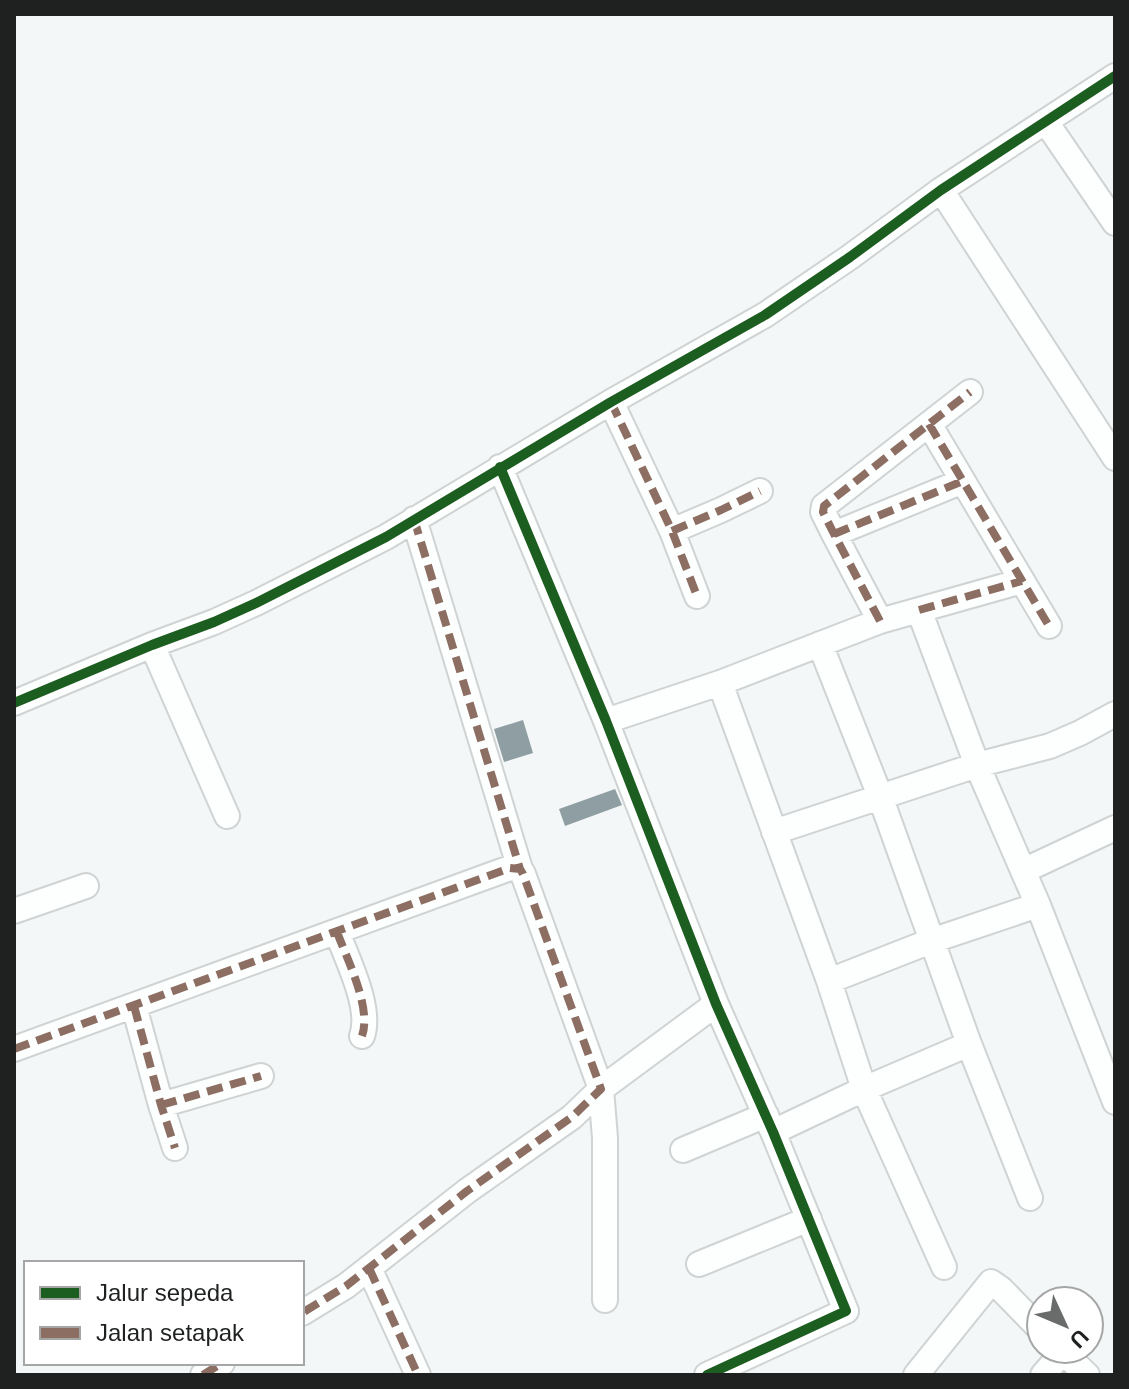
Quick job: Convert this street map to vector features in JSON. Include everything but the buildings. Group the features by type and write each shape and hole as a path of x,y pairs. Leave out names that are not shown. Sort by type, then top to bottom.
{"street":[{"path":"14,703 214,622 386,537 500,467 765,315 941,190 1115,76"},
{"path":"1046,122 1115,223"},
{"path":"941,190 1115,458"},
{"path":"880,621 823,512 824,506 970,392"},
{"path":"611,402 672,531 697,596"},
{"path":"929,424 1049,626"},
{"path":"500,467 606,721 716,1004 769,1123 846,1311 707,1375"},
{"path":"834,534 963,481"},
{"path":"672,531 760,491"},
{"path":"414,519 520,869 601,1089 605,1138 605,1300"},
{"path":"606,721 720,683 880,621 1022,581"},
{"path":"919,610 977,765 1038,905 1115,1102"},
{"path":"820,644 880,796 969,1044 1030,1198"},
{"path":"152,645 227,816"},
{"path":"720,683 829,981 864,1089 944,1267"},
{"path":"774,832 977,765 1050,746 1115,714"},
{"path":"1023,871 1115,828"},
{"path":"14,1049 510,868 520,869"},
{"path":"14,911 86,886"},
{"path":"829,981 931,941 1038,905"},
{"path":"337,932 364,1007 362,1036"},
{"path":"304,1312 346,1286 467,1191 572,1117 601,1089 716,1004"},
{"path":"134,1006 175,1148"},
{"path":"683,1150 864,1089 969,1044"},
{"path":"161,1105 261,1076"},
{"path":"699,1264 809,1219"},
{"path":"369,1268 418,1375"},
{"path":"916,1375 991,1282 1025,1314"}],"marked path":[{"path":"880,621 823,512 824,506 970,392"},
{"path":"611,402 672,531 697,596"},
{"path":"929,424 1049,626"},
{"path":"834,534 963,481"},
{"path":"672,531 760,491"},
{"path":"414,519 520,869"},
{"path":"919,610 1022,581"},
{"path":"14,1049 510,868 520,869 601,1089 572,1117 467,1191 346,1286 304,1312"},
{"path":"337,932 361,998 364,1012 362,1036"},
{"path":"134,1006 175,1148"},
{"path":"161,1105 261,1076"},
{"path":"369,1268 418,1375"},
{"path":"203,1375 219,1365"}],"cycle path":[{"path":"14,703 214,622 386,537 611,402 765,315 941,190 1115,76"},
{"path":"500,467 606,721 716,1004 773,1132 846,1311 707,1375"}]}
